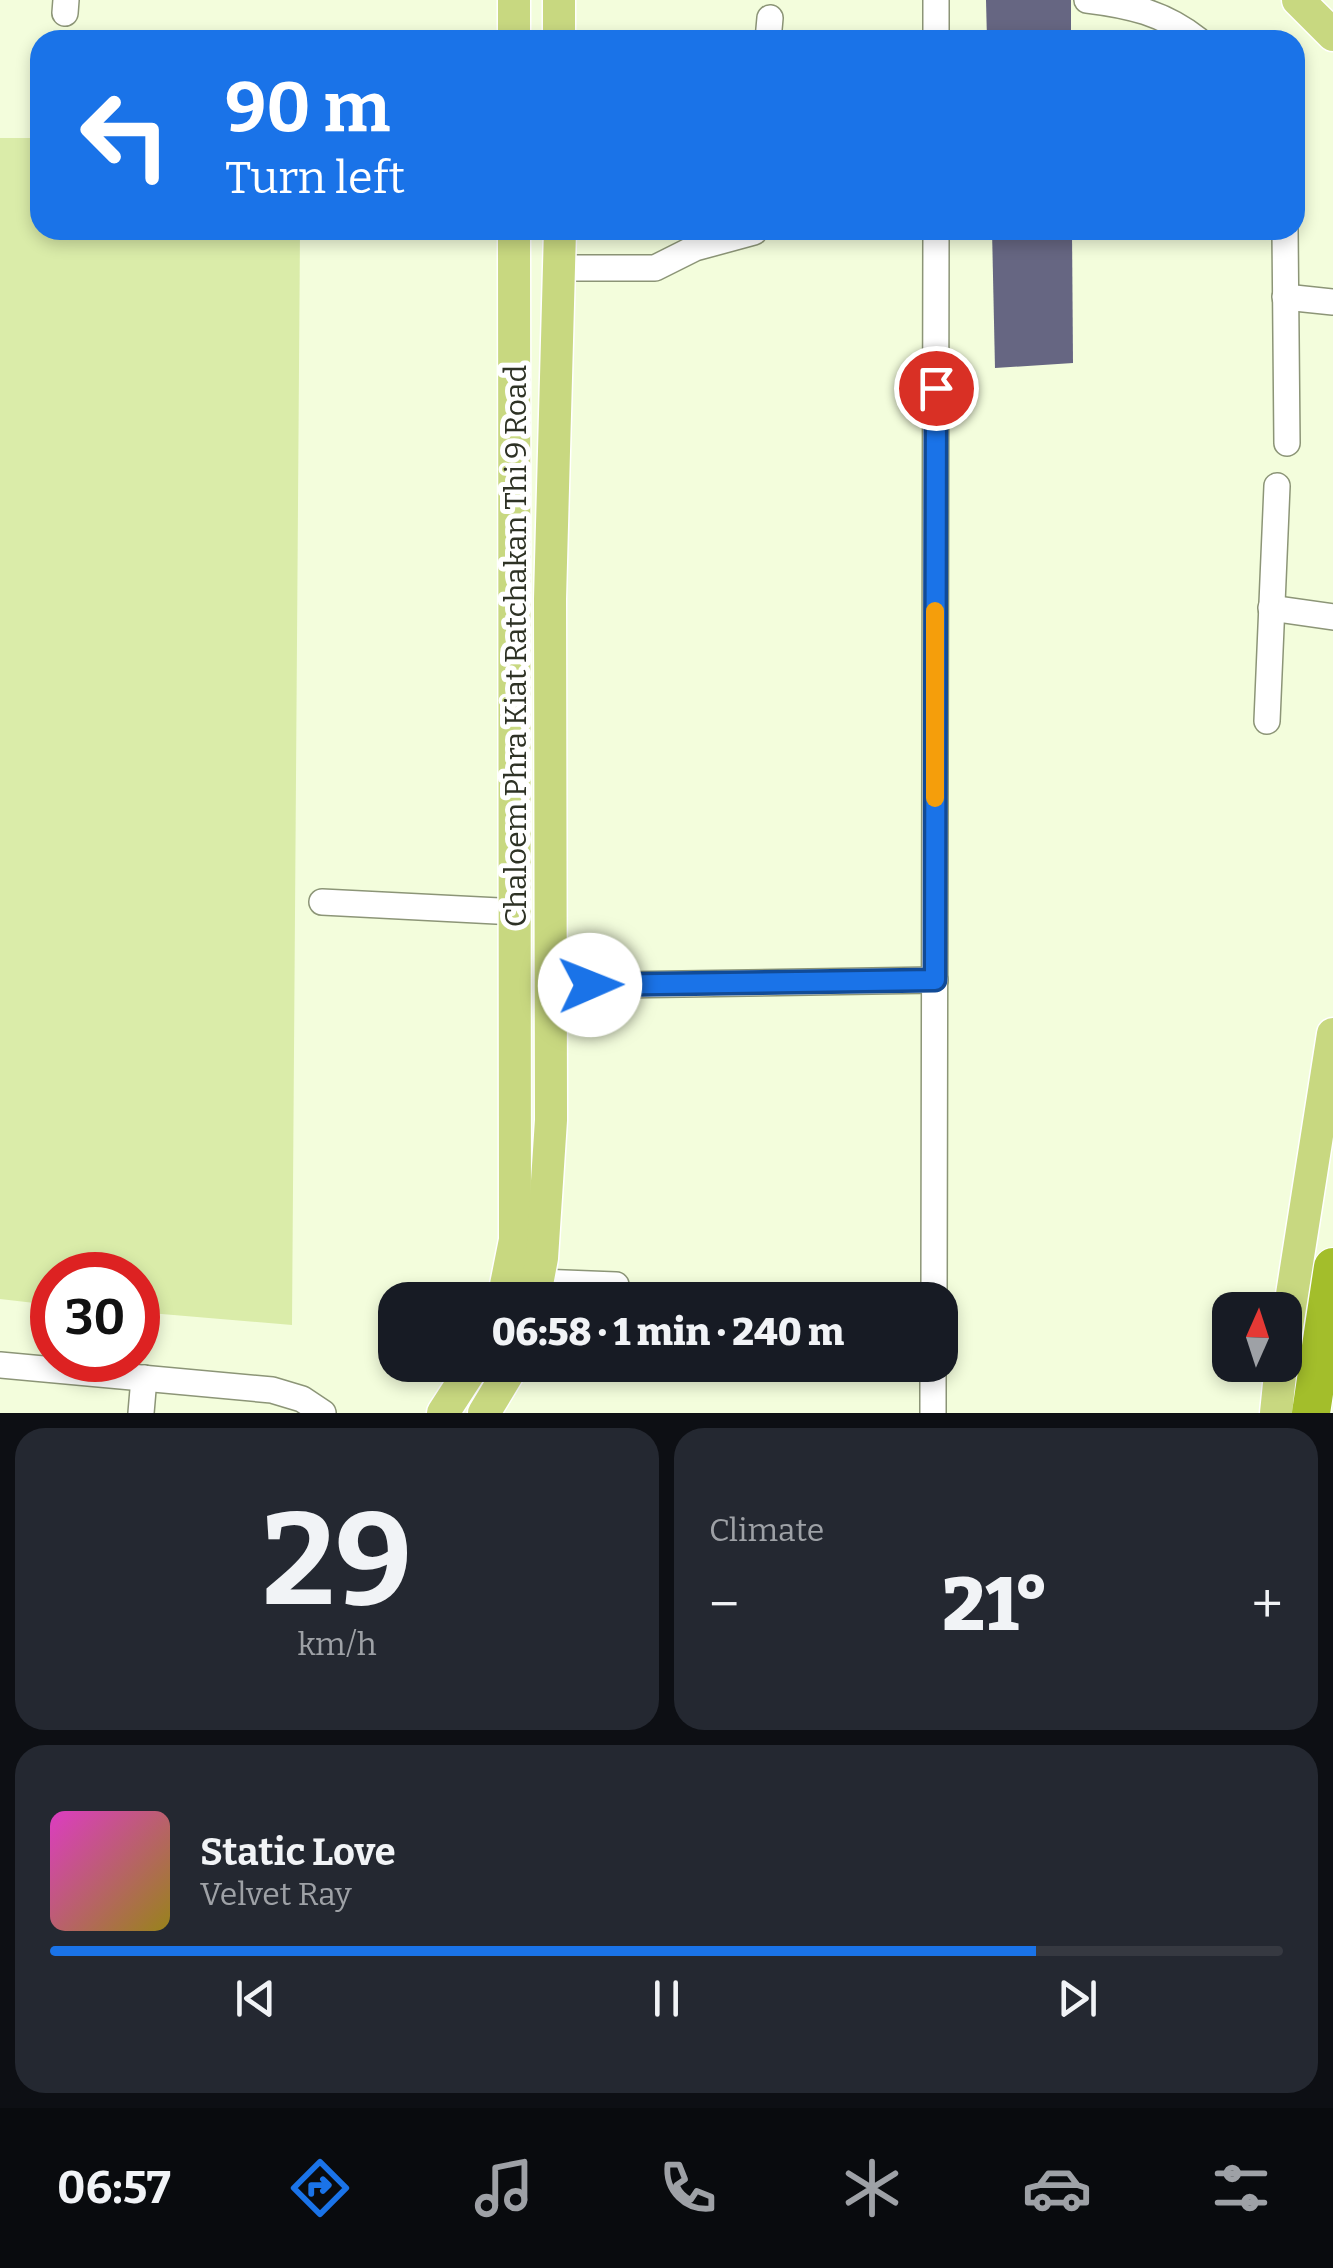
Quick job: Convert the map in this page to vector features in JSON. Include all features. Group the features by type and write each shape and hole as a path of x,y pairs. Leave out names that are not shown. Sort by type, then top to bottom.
{"highway":[{"path":"1311,1413 1333,1267"}],"main road":[{"path":"514,0 514,30"},
{"path":"558,0 559,30"},
{"path":"1298,0 1333,35"},
{"name":"Chaloem Phra Kiat Ratchakan Thi 9 Road","path":"507,1282 514,1240 517,912 514,240"},
{"name":"Chaloem Phra Kiat Ratchakan Thi 9 Road","path":"538,1282 551,1120 550,599 560,240"},
{"path":"1292,1292 1333,1034"},
{"path":"443,1413 463,1382"},
{"path":"484,1413 503,1382"},
{"path":"1276,1413 1280,1382"}],"street":[{"path":"936,0 936,30"},
{"path":"1086,0 1132,6 1168,19 1184,30"},
{"path":"560,268 655,268 695,248 724,240"},
{"path":"934,1282 936,240"},
{"path":"1285,240 1287,443"},
{"path":"1285,297 1333,302"},
{"path":"1268,721 1277,486"},
{"path":"1271,608 1333,618"},
{"path":"322,902 517,912"},
{"path":"552,986 935,980"},
{"path":"0,1365 30,1368"},
{"path":"160,1380 272,1390 302,1399 323,1413"},
{"path":"141,1413 144,1382"},
{"path":"933,1413 934,1382"}],"green space":[{"path":"0,138 30,138 30,240 300,240 292,1325 160,1314 160,1252 30,1252 30,1302 0,1299"}],"building":[{"path":"986,0 1071,0 1071,30 987,30"},
{"path":"992,240 1072,240 1073,363 995,368"}],"slow traffic":[{"path":"935,611 935,798"}],"route":[{"path":"590,985 935,980 936,388"}]}
